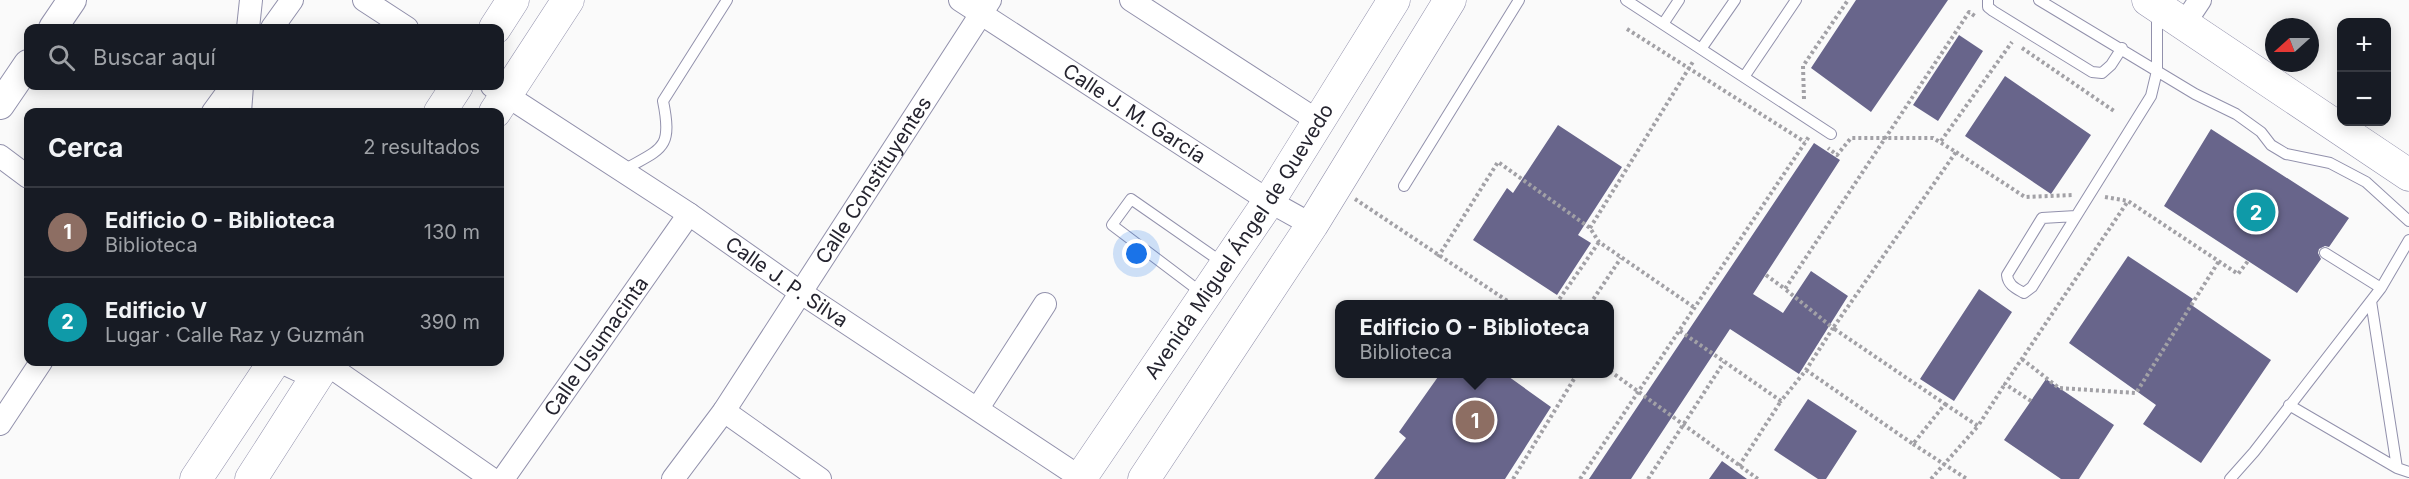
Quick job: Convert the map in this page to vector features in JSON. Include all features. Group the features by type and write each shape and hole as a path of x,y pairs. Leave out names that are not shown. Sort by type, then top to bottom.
{"main road":[{"path":"498,24 513,0"},
{"path":"504,90 568,0"},
{"name":"Avenida Miguel Ángel de Quevedo","path":"1081,479 1269,201 1394,0"},
{"path":"1144,479 1337,187 1450,0"},
{"path":"2152,3 2192,12 2409,175"},
{"path":"443,108 455,90"},
{"path":"196,479 271,366"},
{"path":"251,479 322,366"}],"street":[{"path":"56,24 72,0"},
{"path":"248,24 250,0"},
{"path":"275,24 292,0"},
{"path":"364,0 401,24"},
{"name":"Calle J. M. García","path":"960,0 985,7 1269,201 1312,225"},
{"path":"1131,0 1318,121"},
{"name":"Calle Constituyentes","path":"673,479 724,411 985,7"},
{"path":"0,105 24,70"},
{"path":"216,108 229,90"},
{"path":"240,108 242,90"},
{"name":"Calle J. P. Silva","path":"498,98 622,171 689,214 800,292 978,408 1081,479"},
{"path":"0,156 24,174"},
{"name":"Calle Usumacinta","path":"503,479 689,214"},
{"path":"978,408 1046,304"},
{"path":"0,424 38,366"},
{"path":"289,366 300,371 314,366"},
{"path":"331,366 492,479"},
{"path":"724,411 820,479"}],"lane":[{"path":"622,171 660,149 667,138 663,100 727,0"},
{"path":"1404,186 1519,0"},
{"path":"1663,24 1679,0"},
{"path":"1701,49 1735,0"},
{"path":"1744,76 1796,0"},
{"path":"1988,0 1988,7 1993,11 2092,72 2102,73 2111,65 2122,48"},
{"path":"2039,0 2195,94 2236,114 2261,132 2271,146 2286,154 2330,163 2366,182 2409,221"},
{"path":"1631,1 1831,134"},
{"path":"2076,216 2050,216 2038,222 2007,275 2007,280 2012,287 2024,293 2032,287 2151,96 2157,71 2152,3"},
{"path":"1205,296 1112,225 1131,199 1225,265"},
{"path":"2230,479 2254,452 2381,288 2409,240"},
{"path":"2325,254 2381,288"},
{"path":"2371,301 2397,468"},
{"path":"2289,405 2397,468 2409,472"}],"path":[{"path":"1804,142 1803,66 1848,0"},
{"path":"1785,289 1969,12 1977,18"},
{"path":"1627,29 1804,142"},
{"path":"2003,36 2114,111"},
{"path":"1941,141 2012,42"},
{"path":"1590,228 1701,49"},
{"path":"1580,479 1810,135 1837,155 1851,138 1934,138 2025,197 2089,194 2128,201 2238,274 2248,261"},
{"path":"1739,466 1781,401 1806,370 1956,152"},
{"path":"1438,257 1498,162 1590,228 1599,242 1695,308"},
{"path":"1337,187 1438,257 1506,300"},
{"path":"1931,479 1978,426 2128,201"},
{"path":"1559,300 1599,242"},
{"path":"1593,300 1621,258"},
{"path":"2022,360 2060,388 2136,393 2219,261"},
{"path":"1766,274 1833,328 1978,426"},
{"path":"1680,331 1781,401"},
{"path":"1648,479 1724,362"},
{"path":"1806,370 1967,479"},
{"path":"1614,374 1758,479"},
{"path":"1513,479 1575,378"},
{"path":"2005,384 2031,401"},
{"path":"1913,444 1945,404"}],"building":[{"path":"1856,0 1948,0 1871,112 1811,68"},
{"path":"1959,35 1983,51 1938,121 1913,105"},
{"path":"2005,76 2091,135 2051,194 1965,136"},
{"path":"1558,125 1622,167 1578,235 1591,243 1557,295 1473,240 1507,188 1513,193"},
{"path":"2211,129 2349,218 2329,247 2319,249 2321,259 2297,293 2164,206"},
{"path":"1814,143 1840,160 1753,294 1783,313 1811,271 1848,296 1799,374 1730,329 1631,479 1589,479"},
{"path":"2128,256 2193,299 2190,304 2271,360 2201,463 2143,424 2156,405 2069,343"},
{"path":"1979,289 2012,312 1954,401 1920,379"},
{"path":"1437,378 1511,378 1551,407 1505,479 1374,479 1406,438 1399,432"},
{"path":"2046,379 2114,425 2079,479 2061,479 2004,440"},
{"path":"1808,399 1857,431 1826,479 1818,479 1774,450"},
{"path":"1722,461 1747,479 1709,479"}],"place":[{"name":"Edificio V","path":"2256,212"},
{"name":"Edificio O - Biblioteca","path":"1475,420"}]}
